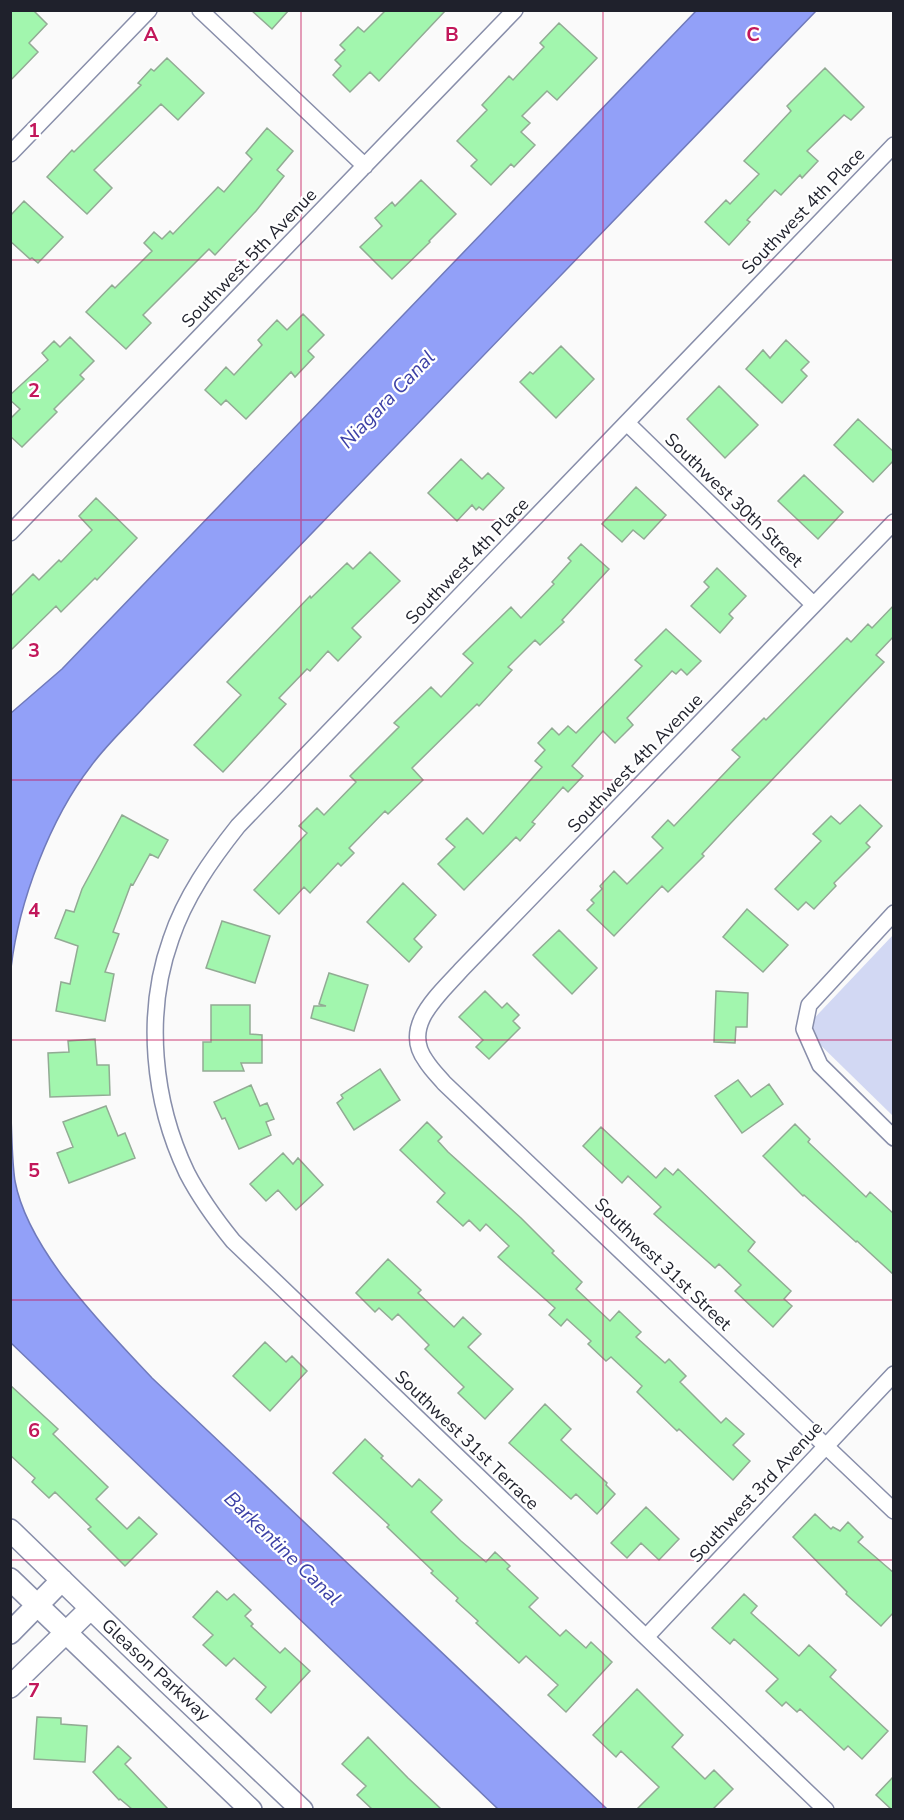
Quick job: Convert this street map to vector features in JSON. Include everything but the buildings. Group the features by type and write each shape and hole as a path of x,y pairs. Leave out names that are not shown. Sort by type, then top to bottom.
{"main road":[{"name":"Gleason Parkway","path":"10,1530 90,1609 302,1809"},
{"name":"Gleason Parkway","path":"10,1579 251,1809"},
{"path":"10,1633 62,1580"},
{"path":"10,1687 90,1609"}],"street":[{"path":"10,154 149,10"},
{"path":"200,10 365,166"},
{"name":"Southwest 5th Avenue","path":"10,533 515,10"},
{"name":"Southwest 4th Place","path":"155,1051 155,1017 160,978 170,939 184,906 218,851 238,826 894,145"},
{"name":"Southwest 30th Street","path":"627,423 813,604"},
{"name":"Southwest 4th Avenue","path":"417,1037 422,1014 462,970 894,522"},
{"path":"894,913 809,1005 804,1029 820,1065 894,1138"},
{"name":"Southwest 31st Street","path":"417,1037 424,1059 444,1083 894,1511"},
{"name":"Southwest 31st Terrace","path":"155,1051 161,1096 187,1173 207,1209 233,1242 826,1809"},
{"name":"Southwest 3rd Avenue","path":"647,1636 894,1374"}],"shaded area":[{"path":"893,935 893,1116 804,1029"}],"water":[{"name":"Niagara Canal","path":"696,11 816,11 104,750 76,787 50,836 21,916 11,968 11,713 62,669"},
{"name":"Barkentine Canal","path":"11,1117 15,1181 23,1208 35,1234 52,1261 91,1312 152,1378 607,1809 498,1809 11,1343"}]}
